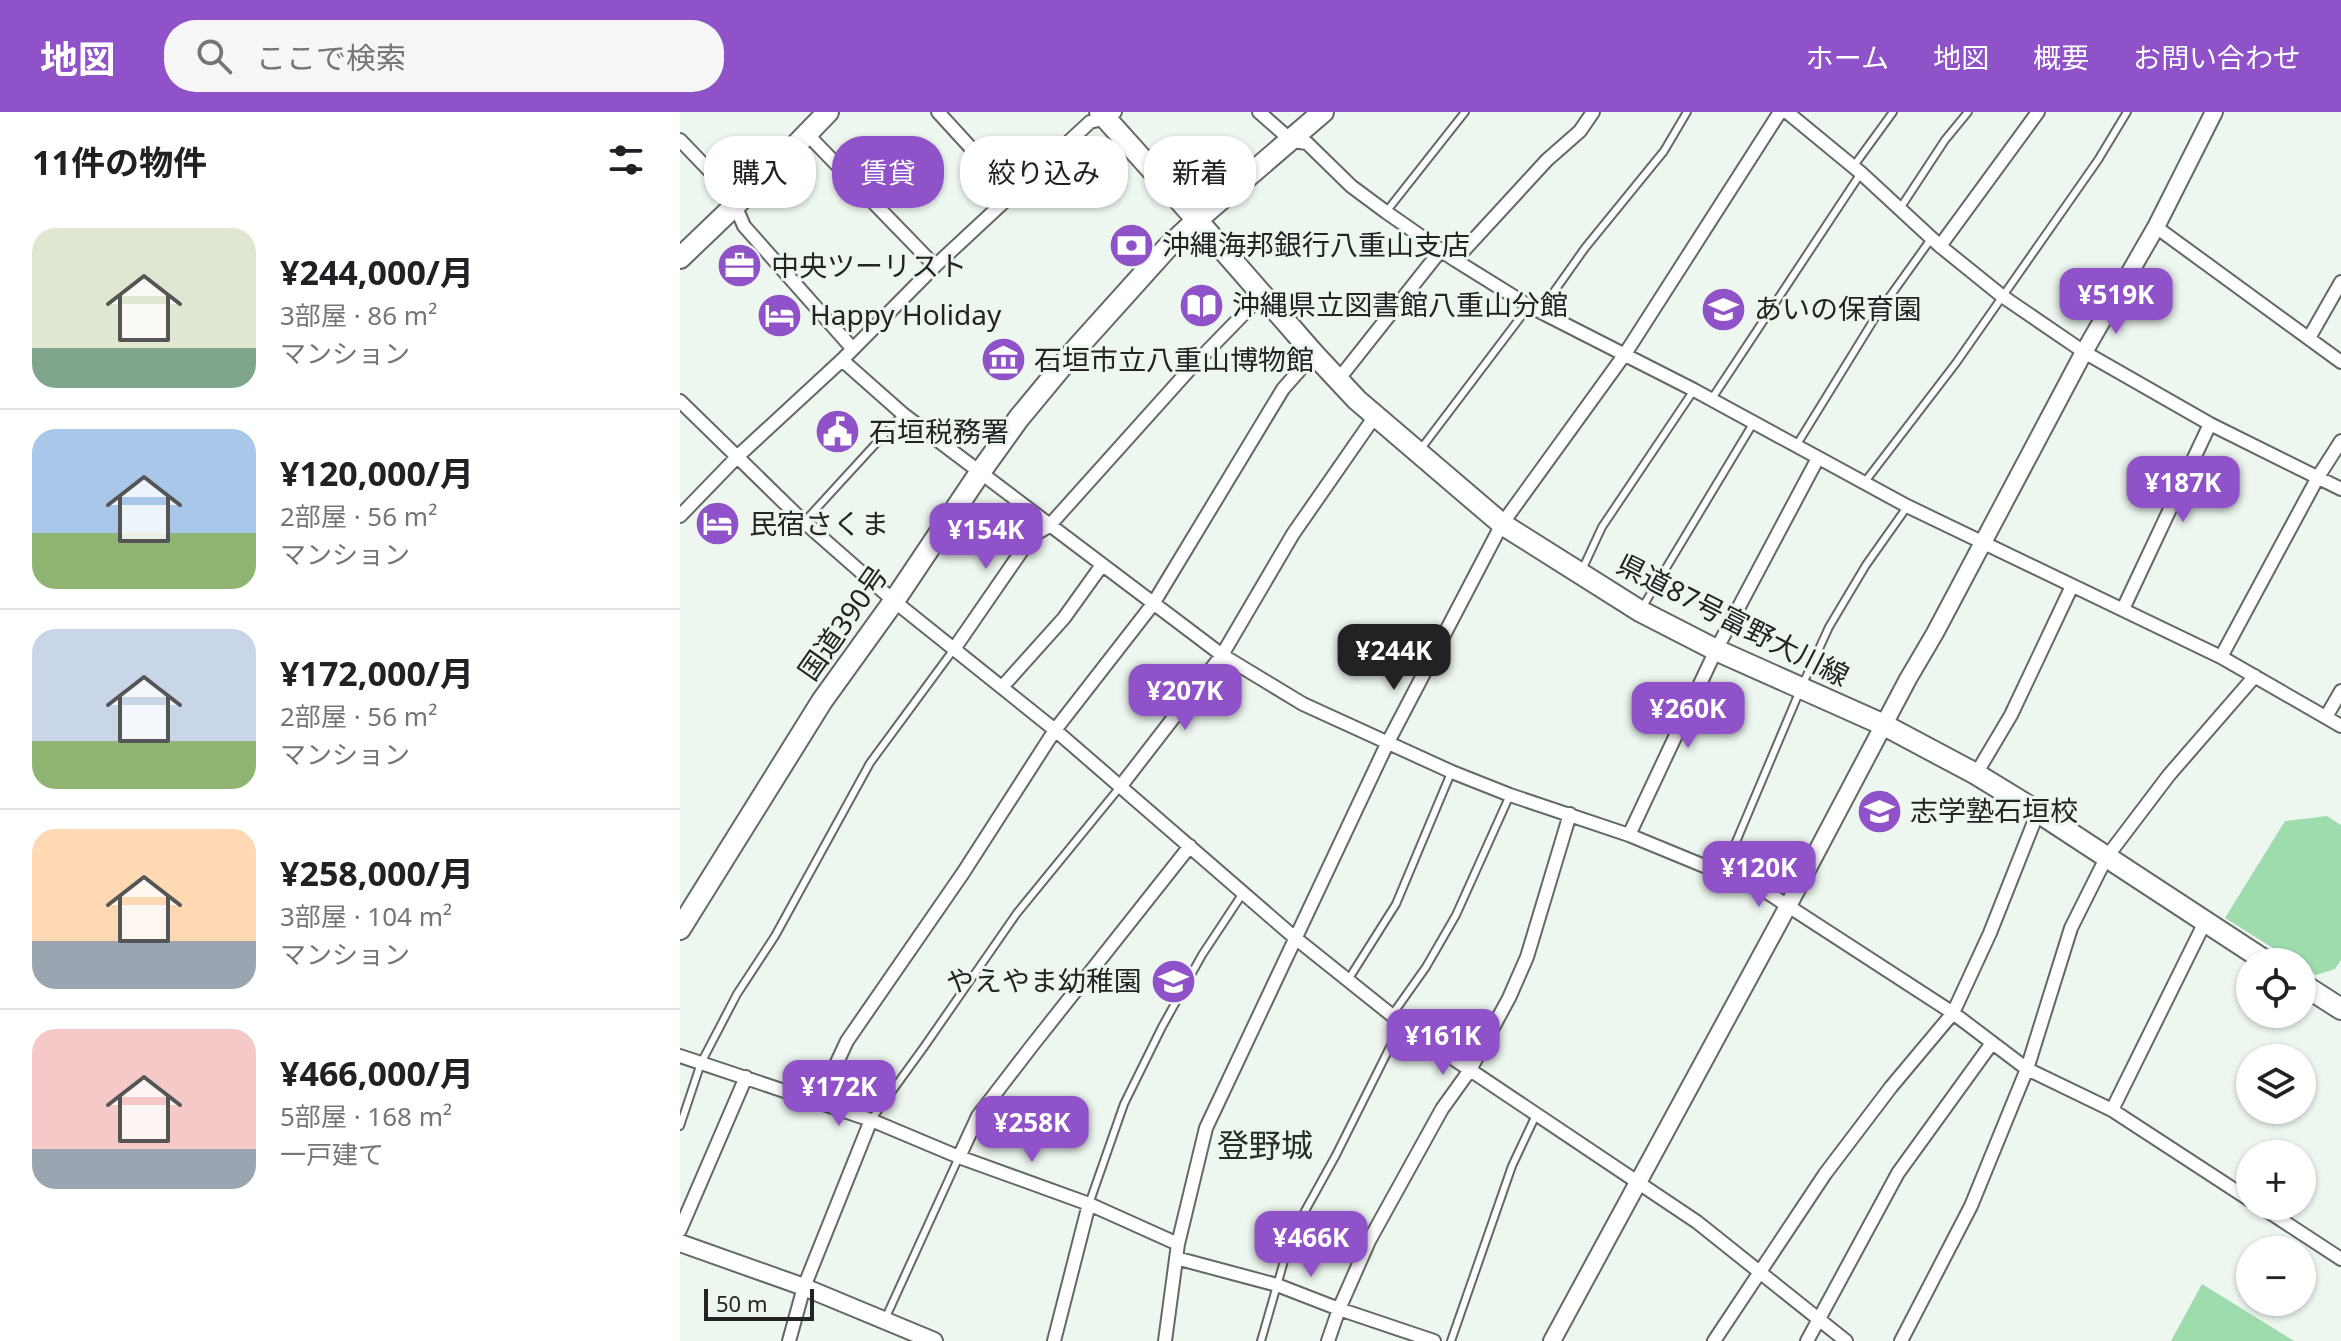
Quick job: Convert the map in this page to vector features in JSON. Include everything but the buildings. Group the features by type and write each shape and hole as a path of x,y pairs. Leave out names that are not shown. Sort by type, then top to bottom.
{"main road":[{"path":"808,135 828,112"},
{"name":"国道390号","path":"680,929 814,714 1019,418 1166,249 1323,112"},
{"path":"1107,114 1197,220"},
{"path":"680,258 732,208"},
{"name":"県道87号富野大川線","path":"1197,220 1338,380 1375,416 1502,524 1640,611 1716,650 1884,725 1976,774 2245,948"},
{"path":"2316,991 2336,1002"}],"street":[{"path":"938,112 960,136"},
{"path":"1259,112 1292,141 1307,143 1351,186 1386,212 1455,260 1535,308 1907,506 2221,657 2341,726"},
{"path":"1455,260 1547,160 1580,131 1593,112"},
{"path":"1165,1341 1177,1251 1206,1128 1387,744 1502,524 1625,354 1780,112"},
{"path":"1787,112 2002,296 2084,352 2210,424 2341,489"},
{"path":"1936,242 2038,112"},
{"path":"1552,1341 2084,352 2156,227 2214,112"},
{"path":"1075,136 1090,122 1107,114"},
{"path":"808,135 935,266"},
{"path":"680,140 704,165"},
{"path":"737,208 744,226 852,348"},
{"path":"680,516 738,456 998,208"},
{"path":"2156,227 2341,362"},
{"path":"1338,380 1441,250"},
{"path":"2309,338 2341,282"},
{"path":"954,649 1032,536 1049,526 1181,378 1262,295"},
{"path":"819,1101 847,1041 963,873 1055,730 1153,604 1283,389 1314,354"},
{"path":"842,360 903,414 1153,604 1222,655 1303,704 1452,772 1629,835 1765,891 1953,1013 2027,1069 2112,1110 2236,1191"},
{"path":"680,401 804,522 894,601 1003,686 1294,937 1397,1019 1697,1222 1846,1341"},
{"path":"1120,787 1222,655 1293,534 1375,416"},
{"path":"2123,609 2210,424"},
{"path":"2221,657 2318,477 2341,441"},
{"path":"1629,835 1716,650 1818,458"},
{"path":"1003,686 1064,618 1102,565"},
{"path":"1976,774 2011,715 2072,586"},
{"path":"1901,1341 1971,1206 2027,1069 2071,928 2106,858 2169,775 2255,676"},
{"path":"2326,717 2341,691"},
{"path":"1714,1341 1825,1174 1891,1087 1953,1013 1990,933 2038,812"},
{"path":"1328,1341 1369,1241 1442,1109 1470,1070 1509,998 1527,957 1570,814"},
{"path":"959,1157 978,1116 1190,846"},
{"path":"2112,1110 2205,922"},
{"path":"1807,1341 1898,1173 1992,1043"},
{"path":"680,1056 871,1120 959,1157 1089,1204 1177,1251 1277,1285 1409,1337 1434,1341"},
{"path":"680,1230 746,1077"},
{"path":"789,1341 804,1287 871,1120"},
{"path":"1054,1341 1089,1204"},
{"path":"2281,1220 2341,1259"},
{"path":"680,1243 804,1287 934,1341"}],"lane":[{"path":"1386,212 1465,112"},
{"path":"1418,453 1664,151 1687,112"},
{"path":"1711,400 1893,112"},
{"path":"1899,210 1945,140 1968,112"},
{"path":"1864,483 1956,363 2098,160 2127,112"},
{"path":"1796,446 1878,313 1936,242"},
{"path":"1580,573 1602,527 1694,390"},
{"path":"804,522 903,414"},
{"path":"1640,611 1754,422"},
{"path":"1722,875 1829,627 1866,565 1907,506"},
{"path":"680,1126 701,1063 737,994 775,936 870,763 954,649"},
{"path":"1348,980 1396,904 1452,772"},
{"path":"871,1120 1017,913 1120,787"},
{"path":"1261,1341 1284,1261 1305,1211 1336,1155 1397,1019 1456,915 1510,795"},
{"path":"1089,1204 1130,1091 1202,955 1243,893"},
{"path":"1451,1341 1512,1166 1536,1115"},
{"path":"884,1321 959,1157"}],"green space":[{"path":"2327,816 2341,825 2341,960 2335,969 2316,975 2316,948 2273,948 2225,918 2285,821"},
{"path":"2202,1284 2236,1305 2236,1316 2254,1316 2294,1341 2171,1341"}],"place":[{"name":"沖縄海邦銀行八重山支店","path":"1131,245"},
{"name":"中央ツーリスト","path":"740,266"},
{"name":"沖縄県立図書館八重山分館","path":"1201,305"},
{"name":"あいの保育園","path":"1723,309"},
{"name":"Happy Holiday","path":"779,315"},
{"name":"石垣市立八重山博物館","path":"1003,360"},
{"name":"石垣税務署","path":"838,432"},
{"name":"民宿さくま","path":"718,524"},
{"name":"志学塾石垣校","path":"1879,811"},
{"name":"やえやま幼稚園","path":"1173,981"}],"district":[{"name":"登野城","path":"1265,1146"}]}
